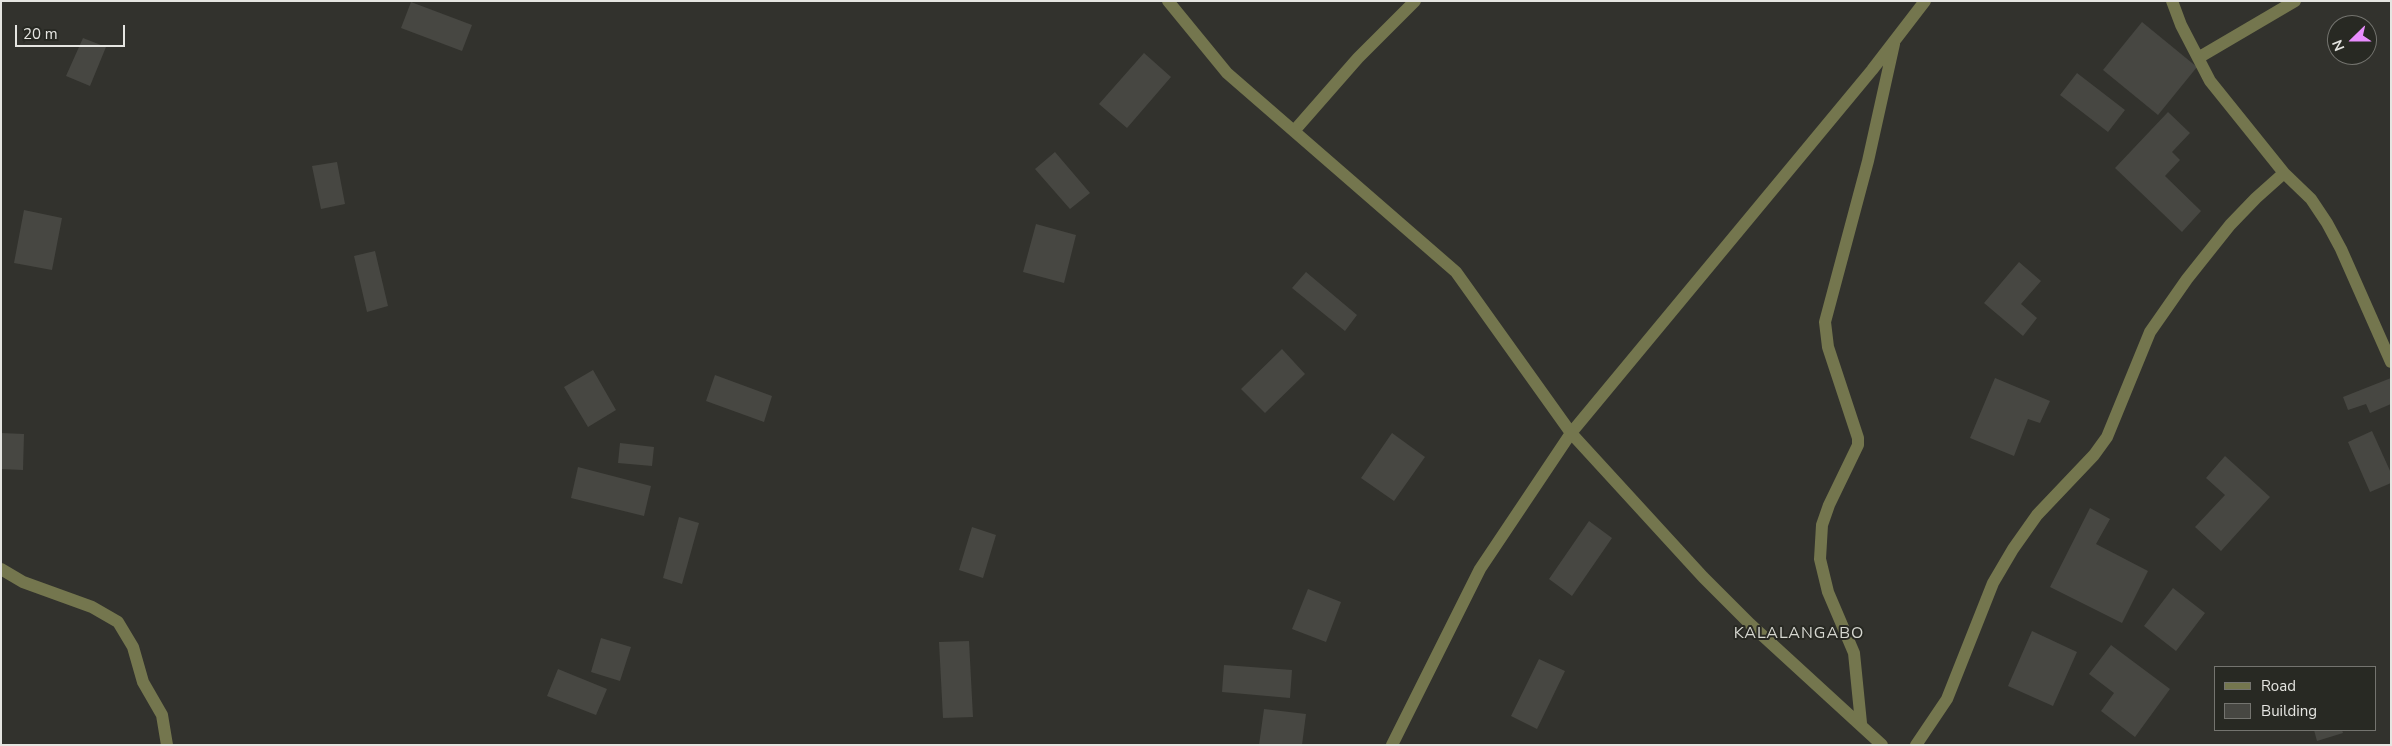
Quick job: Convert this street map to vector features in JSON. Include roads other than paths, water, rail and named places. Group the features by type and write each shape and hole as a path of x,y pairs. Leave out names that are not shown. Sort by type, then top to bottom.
{"street":[{"path":"1168,1 1227,73 1456,272 1572,433 1703,576 1750,624 1882,745"},
{"path":"1294,131 1358,58 1415,1"},
{"path":"1392,745 1480,569 1572,433 1925,1"},
{"path":"2172,1 2181,26 2210,81 2284,173 2311,199 2327,223 2341,249 2391,362"},
{"path":"2198,58 2295,1"},
{"path":"1861,724 1854,653 1828,592 1820,559 1822,525 1829,505 1858,445 1858,438 1828,347 1825,322 1868,161 1895,40"},
{"path":"1916,745 1947,699 1986,598 2013,549 2037,515 2094,455 2106,437 2150,332 2187,279 2230,225 2284,173"},
{"path":"1,569 23,582 92,607 118,622 134,647 143,682 162,715 167,745"}],"district":[{"name":"KALALANGABO","path":"1799,634"}]}
